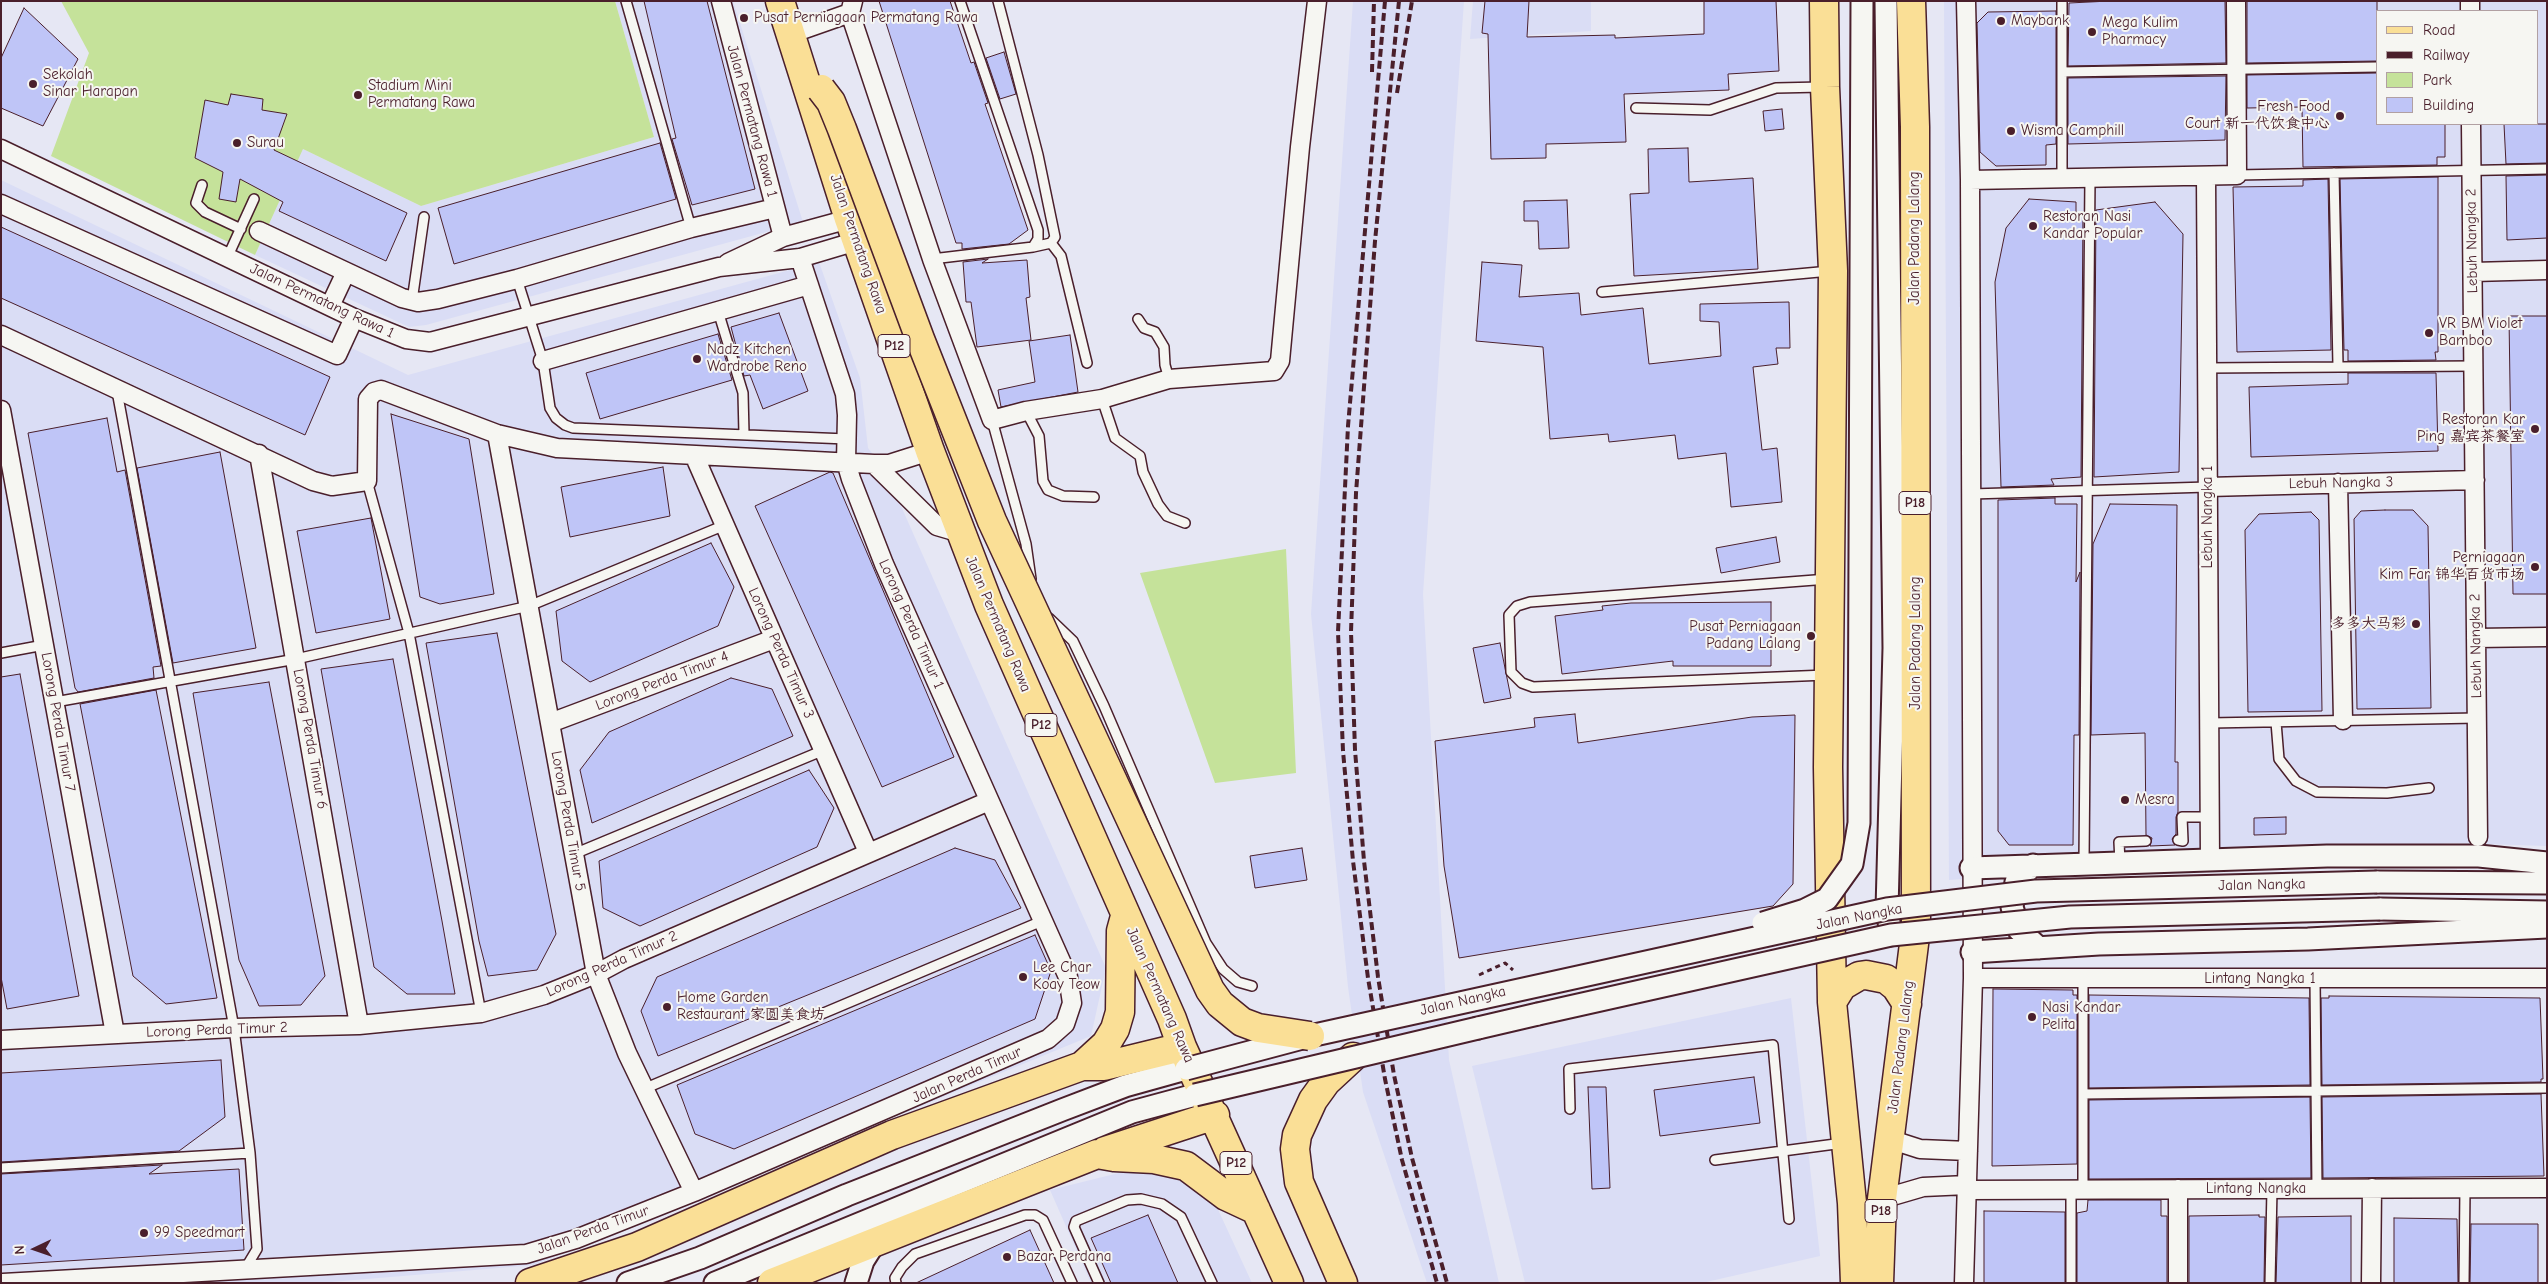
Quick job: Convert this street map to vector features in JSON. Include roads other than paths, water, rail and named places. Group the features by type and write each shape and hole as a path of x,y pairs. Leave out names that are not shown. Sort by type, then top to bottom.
{"main road":[{"name":"Jalan Permatang Rawa","path":"780,1 790,34 811,81 853,230 930,451 989,605 1124,916 1172,1019 1184,1058 1215,1115 1289,1283"},
{"name":"P18","path":"1824,1 1825,87 1833,271 1828,767 1832,1002 1852,1203 1855,1283"},
{"name":"Jalan Padang Lalang","path":"1879,1283 1882,1199 1907,1004 1903,931 1915,137 1905,2"},
{"path":"811,81 832,102 920,338 992,521 1210,990 1220,1004 1242,1022 1258,1028 1310,1036"},
{"path":"1082,1066 1106,1044 1115,1029 1120,1012 1121,931 1124,916"},
{"path":"1832,924 1850,940 1873,946 1889,944 1904,938 1903,931"},
{"path":"1832,1002 1842,986 1858,976 1866,975 1886,979 1896,987 1907,1004"},
{"path":"1343,1283 1299,1182 1295,1149 1297,1135 1313,1100 1326,1082 1353,1057"},
{"path":"530,1283 637,1247 892,1135 1082,1066 1104,1066 1184,1058"},
{"path":"787,1281 875,1242 1097,1154 1215,1115"},
{"path":"1097,1154 1114,1158 1163,1160 1186,1166 1226,1196 1256,1210"}],"street":[{"name":"Jalan Permatang Rawa 1","path":"259,231 402,298 418,302 438,299 517,279 691,228 775,208 721,1"},
{"path":"790,34 852,7 932,259 992,420 1026,411 1102,399 1169,379 1261,374 1274,371 1280,360 1299,157 1317,1"},
{"path":"1644,961 1805,910 1827,899 1852,864 1859,823 1862,1"},
{"path":"1964,1283 1972,978 1970,180 1966,1"},
{"path":"1970,180 2238,175 2236,1"},
{"path":"1903,931 1887,909 1894,648 1905,2"},
{"name":"Lebuh Nangka 2","path":"2471,125 2478,838"},
{"name":"Jalan Permatang Rawa 1","path":"1,149 228,256 354,318 406,339 430,342 719,267 800,258 853,230"},
{"name":"Lebuh Nangka 1","path":"2206,176 2210,858"},
{"path":"1,204 337,355 354,318"},
{"path":"775,208 783,237"},
{"name":"Jalan Permatang Rawa 1","path":"719,267 783,237 853,230"},
{"name":"Lorong Perda Timur 1","path":"800,258 845,394 846,462 884,564 1068,977"},
{"path":"2473,272 2547,270"},
{"path":"330,306 346,272"},
{"path":"543,361 809,285"},
{"path":"1,334 118,391 322,483 347,485 367,481 368,399 374,392 381,390 497,434 557,448 874,464 889,464 930,451"},
{"name":"Lorong Perda Timur 7","path":"1,410 115,1034"},
{"name":"Lorong Perda Timur 5","path":"497,434 596,974 627,1052 646,1088 694,1192"},
{"name":"Lorong Perda Timur 6","path":"259,454 359,1025"},
{"name":"Lorong Perda Timur 3","path":"694,455 868,852"},
{"path":"874,464 937,526 961,533"},
{"name":"Lebuh Nangka 3","path":"2208,487 2475,480"},
{"path":"2338,483 2343,720"},
{"path":"2476,638 2547,637"},
{"name":"Lorong Perda Timur 4","path":"550,724 774,639"},
{"name":"Lorong Perda Timur 2","path":"1,1040 234,1028 359,1025 481,1013 544,995 596,974 624,959 989,801"},
{"path":"1971,868 2084,862 2327,856 2479,856 2547,863"},
{"path":"2033,865 2016,882 2012,907 2019,930 2039,948"},
{"name":"Jalan Nangka","path":"1184,1058 1310,1036 1887,909 2036,891 2377,882 2547,883"},
{"name":"Jalan Nangka","path":"715,1283 1132,1112 1353,1057 1903,931 2070,917 2380,909 2547,912"},
{"path":"1972,952 2099,944 2308,939 2547,927"},
{"name":"Jalan Perda Timur","path":"3,1283 245,1276 526,1254 576,1239 694,1192 1048,1039 1065,1024 1070,1014 1072,1003 1068,977"},
{"name":"Lintang Nangka 1","path":"1972,978 2547,978"},
{"path":"628,1283 700,1258 847,1195 1125,1086 1184,1058"},
{"path":"1889,1139 1920,1149 1968,1151"},
{"name":"Lintang Nangka","path":"1882,1199 1923,1187 2077,1190 2547,1188"},
{"path":"2371,1283 2372,1188"},
{"path":"2178,1190 2178,1283"},
{"path":"856,1283 863,1261 875,1242"}],"lane":[{"path":"626,1 691,228"},
{"path":"960,1 1038,230 1038,239 1033,247"},
{"path":"932,259 1033,247 1051,243 1055,237 1038,155 998,1"},
{"path":"2062,1 2062,178"},
{"path":"2062,72 2376,67"},
{"path":"1636,108 1710,110 1776,88 1825,87"},
{"path":"2238,175 2547,169"},
{"path":"2334,174 2338,366"},
{"path":"2084,862 2090,178"},
{"path":"202,185 196,203 205,212 240,229"},
{"path":"228,256 254,199"},
{"path":"412,301 424,217"},
{"path":"1051,243 1061,256 1087,363"},
{"path":"1602,292 1833,271"},
{"path":"517,279 543,361 550,408 556,418 564,424 574,428 847,439"},
{"path":"718,311 743,393 744,434"},
{"path":"1138,319 1144,328 1156,332 1164,347 1164,365 1169,379"},
{"path":"2207,368 2474,366"},
{"path":"118,391 234,1028 250,1153 257,1249 245,1276"},
{"path":"1102,399 1115,438 1140,456 1143,472 1158,504 1167,516 1185,523"},
{"path":"1026,411 1039,436 1043,480 1048,490 1063,496 1094,496"},
{"path":"992,420 1026,544 1030,576 1038,603 1054,624 1073,641 1104,706 1206,943 1223,969 1238,982 1252,986"},
{"path":"367,481 409,632 481,1013"},
{"path":"1971,494 2208,487"},
{"path":"55,702 296,658 529,606 724,525"},
{"path":"1829,675 1533,687 1522,683 1511,672 1509,615 1517,606 1530,602 1830,579"},
{"path":"1,653 44,645"},
{"path":"2210,722 2477,718"},
{"path":"2276,722 2279,759 2296,782 2317,792 2387,793 2429,788"},
{"path":"574,854 824,750"},
{"path":"2178,840 2183,841 2182,817 2210,817"},
{"path":"2120,862 2119,842 2146,842"},
{"path":"646,1088 1042,921"},
{"path":"2071,1283 2083,1094 2083,979"},
{"path":"2315,979 2317,1189"},
{"path":"1570,1109 1569,1070 1773,1045 1789,1219"},
{"path":"2083,1094 2547,1088"},
{"path":"1715,1160 1846,1143"},
{"path":"1,1168 250,1153"},
{"path":"2464,1283 2465,1188"},
{"path":"2270,1283 2272,1189"},
{"path":"1099,1283 1074,1226 1076,1221 1127,1200 1141,1199 1162,1204 1181,1217 1212,1283"},
{"path":"896,1283 895,1278 902,1267 915,1254 1025,1215 1035,1215 1043,1220 1072,1283"}],"railway":[{"path":"1372,72 1374,1"},
{"path":"1385,1 1348,426 1338,632 1343,751 1353,861 1368,978 1385,1079 1402,1160 1437,1283"},
{"path":"1399,1 1375,241 1356,493 1351,632 1355,750 1364,861 1378,977 1394,1075 1412,1158 1447,1283"},
{"path":"1397,93 1412,1"}],"place":[{"name":"Pusat Perniagaan Permatang Rawa","path":"744,18"},
{"name":"Maybank","path":"2001,21"},
{"name":"Mega Kulim Pharmacy","path":"2092,32"},
{"name":"Sekolah Sinar Harapan","path":"33,84"},
{"name":"Stadium Mini Permatang Rawa","path":"358,95"},
{"name":"Fresh Food Court 新一代饮食中心","path":"2340,116"},
{"name":"Wisma Camphill","path":"2011,131"},
{"name":"Surau","path":"237,143"},
{"name":"Restoran Nasi Kandar Popular","path":"2033,226"},
{"name":"VR BM Violet Bamboo","path":"2429,333"},
{"name":"Nadz Kitchen Wardrobe Reno","path":"697,359"},
{"name":"Restoran Kar Ping 嘉宾茶餐室","path":"2535,429"},
{"name":"Perniagaan Kim Far 锦华百货市场","path":"2535,567"},
{"name":"多多大马彩","path":"2416,624"},
{"name":"Pusat Perniagaan Padang Lalang","path":"1811,636"},
{"name":"Mesra","path":"2125,800"},
{"name":"Lee Char Koay Teow","path":"1023,977"},
{"name":"Home Garden Restaurant 家圆美食坊","path":"667,1007"},
{"name":"Nasi Kandar Pelita","path":"2032,1017"},
{"name":"99 Speedmart","path":"144,1233"},
{"name":"Bazar Perdana","path":"1007,1257"}]}
